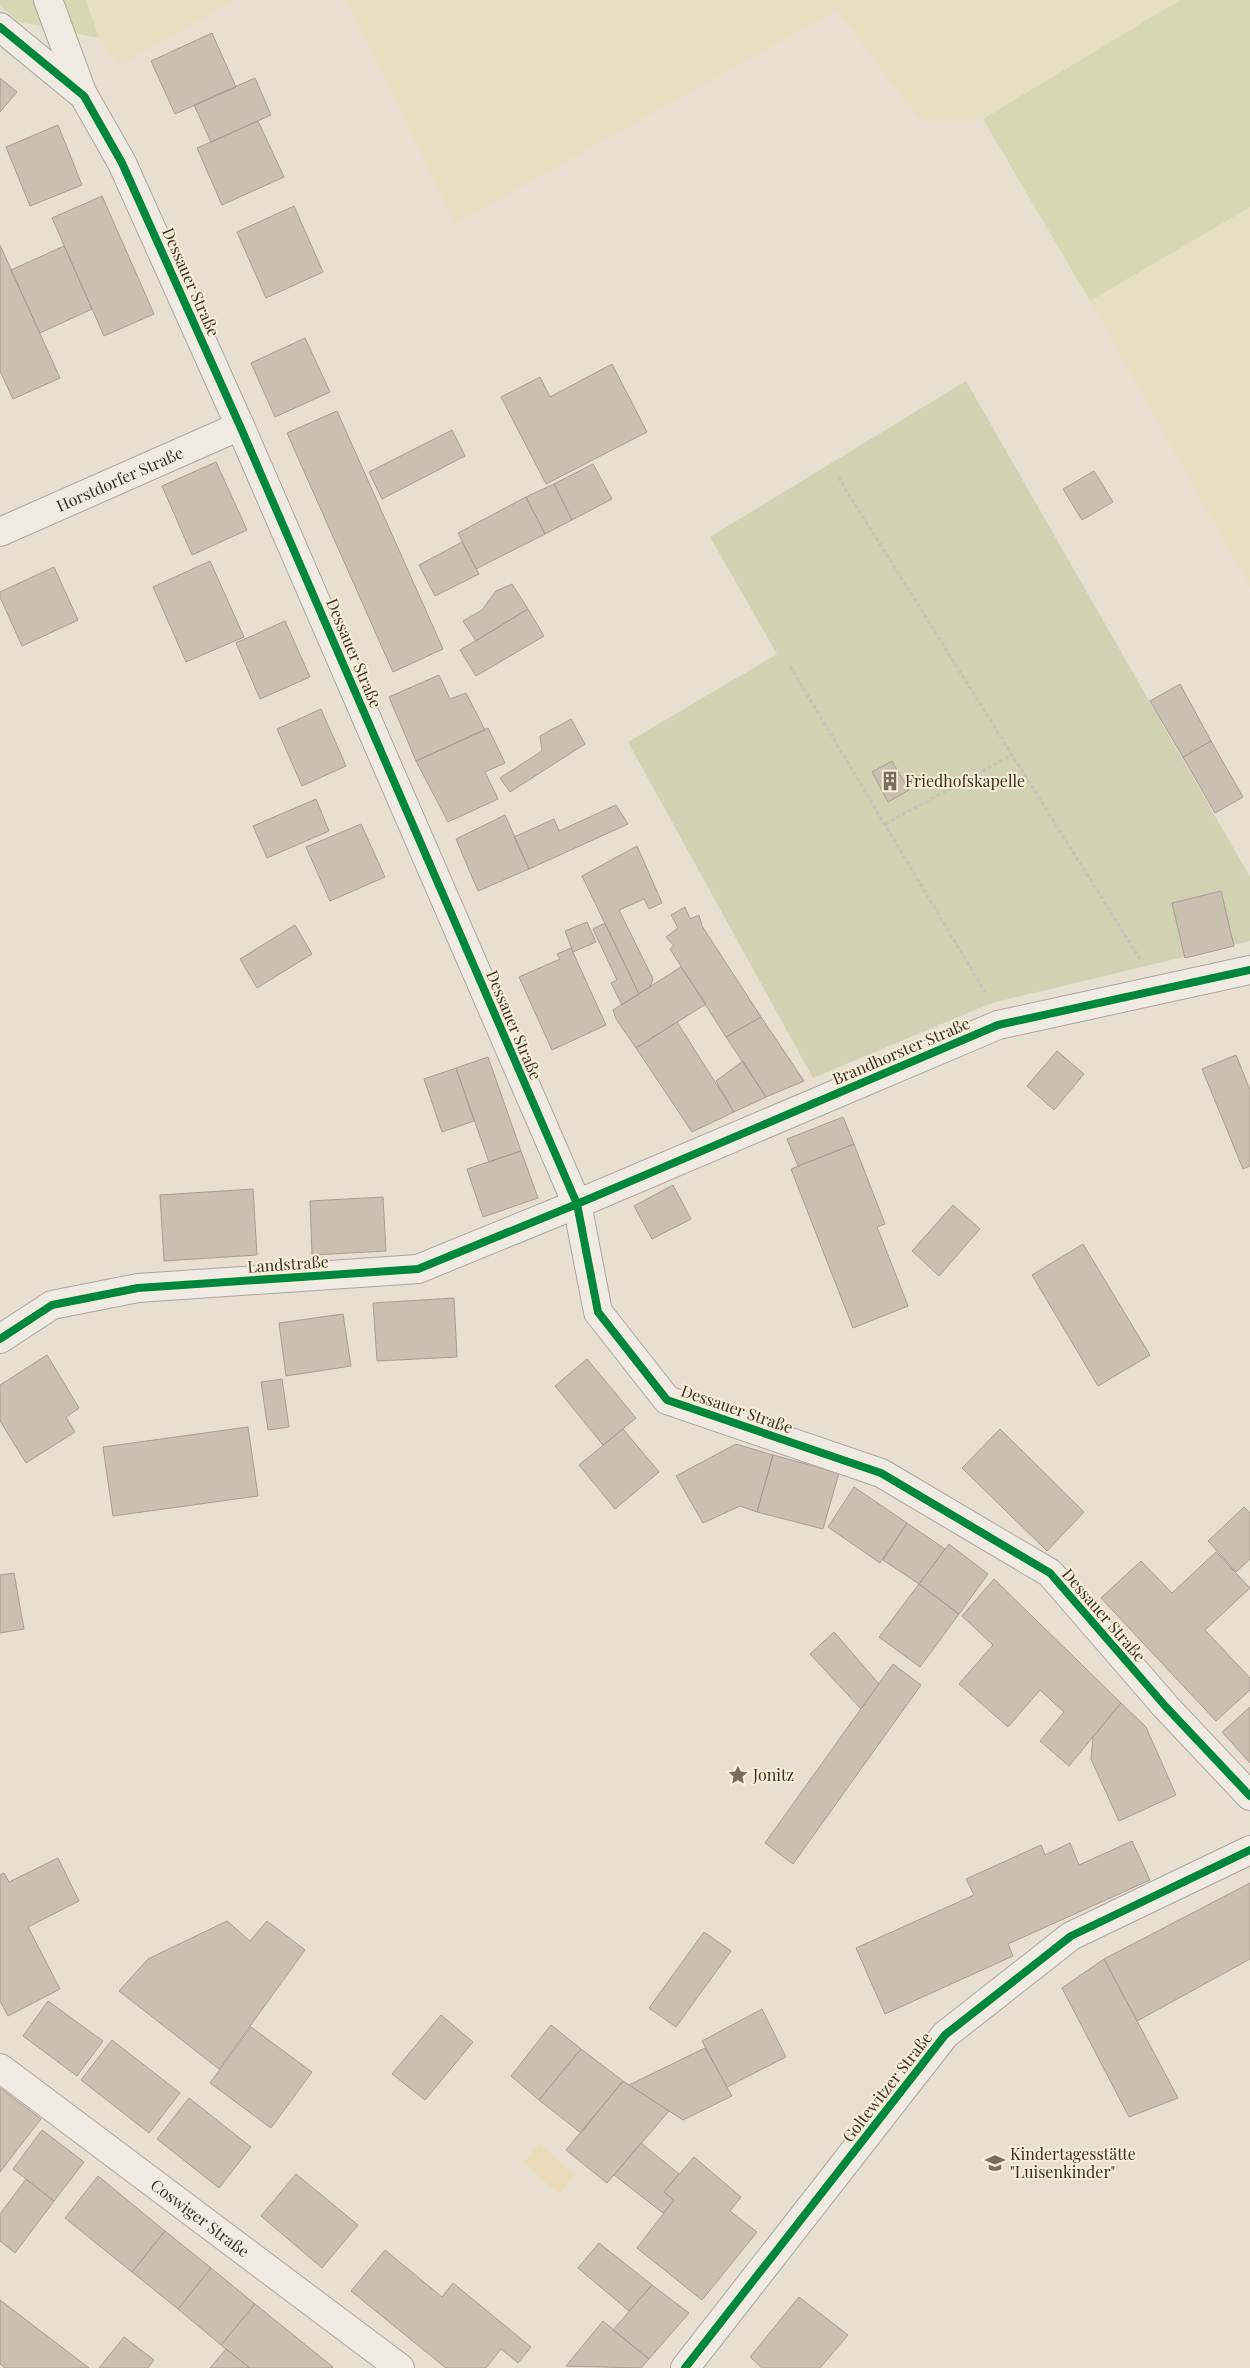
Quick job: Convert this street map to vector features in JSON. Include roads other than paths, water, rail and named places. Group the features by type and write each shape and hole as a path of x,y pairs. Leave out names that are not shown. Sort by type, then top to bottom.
{"street":[{"path":"48,0 84,96"},
{"name":"Dessauer Straße","path":"0,27 84,96 122,163 240,426 577,1204 598,1312 667,1400 881,1474 1050,1573 1166,1707 1250,1796"},
{"name":"Horstdorfer Straße","path":"0,532 240,426"},
{"name":"Brandhorster Straße","path":"577,1204 998,1025 1250,970"},
{"name":"Landstraße","path":"0,1338 52,1305 138,1288 418,1269 577,1204"},
{"name":"Goltewitzer Straße","path":"685,2368 945,2035 1071,1936 1250,1850"},
{"name":"Coswiger Straße","path":"0,2068 400,2368"}],"place":[{"name":"Friedhofskapelle","path":"890,781"},
{"name":"Jonitz","path":"738,1775"},
{"name":"Kindertagesstätte \"Luisenkinder\"","path":"995,2163"}]}
